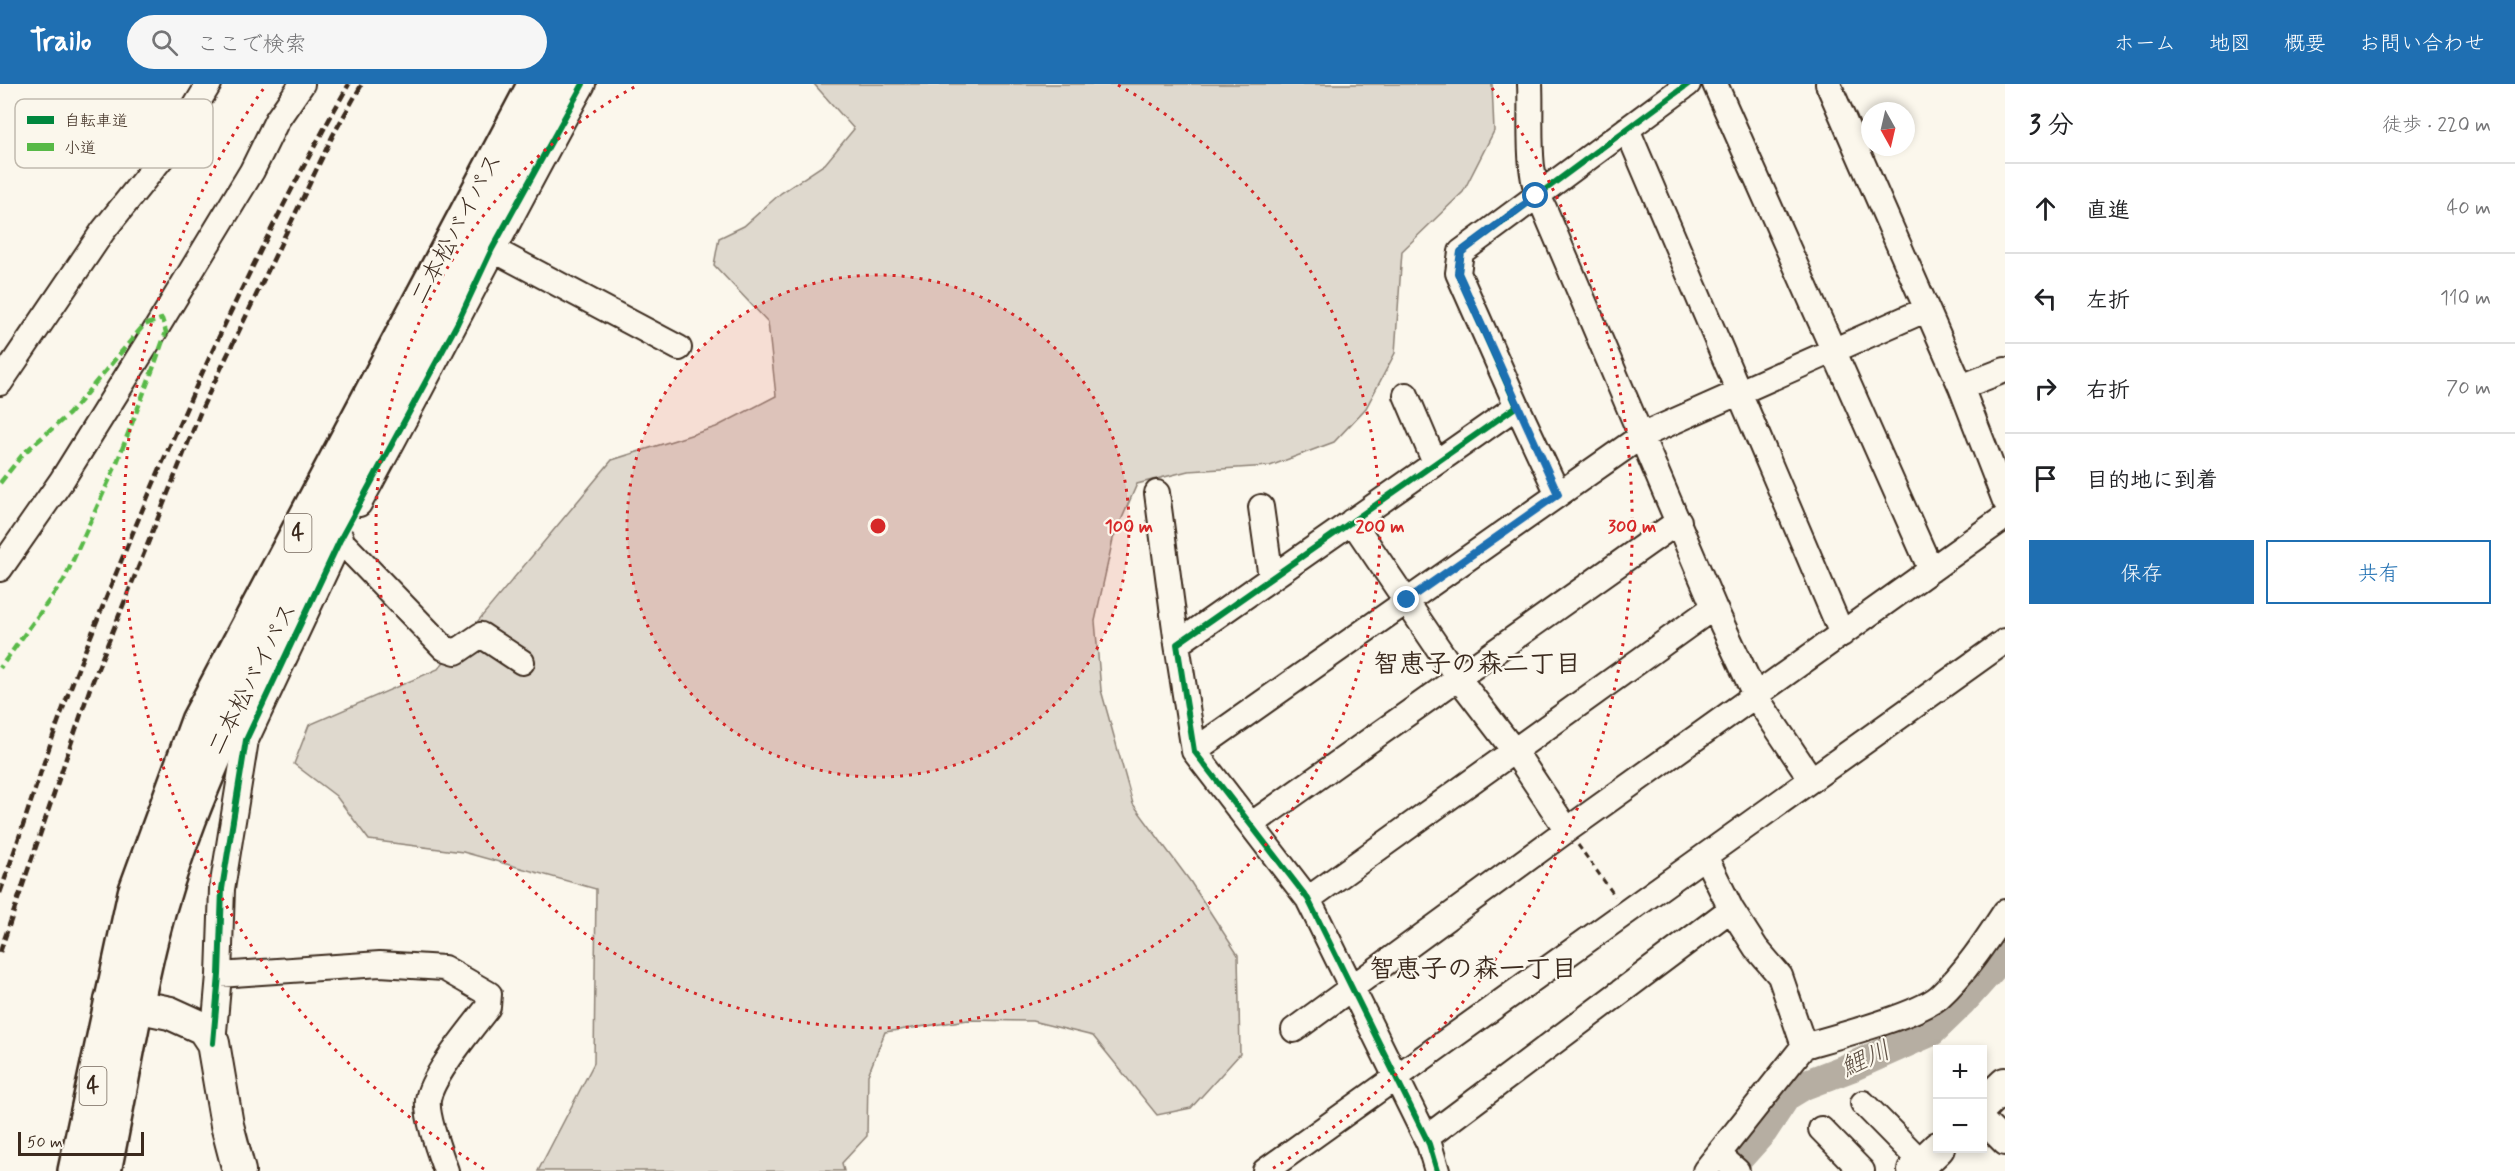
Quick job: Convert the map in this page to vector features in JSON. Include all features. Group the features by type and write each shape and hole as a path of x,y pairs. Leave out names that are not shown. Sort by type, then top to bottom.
{"highway":[{"name":"二本松バイパス","path":"124,1003 135,893 198,721 535,84"},
{"name":"二本松バイパス","path":"124,1003 151,938 173,864 202,783 237,704 510,179 563,84"},
{"name":"4","path":"75,1171 124,1003"},
{"name":"4","path":"104,1171 124,1003"}],"main road":[{"path":"124,1003 170,1013 203,1028 213,1043 227,1125 239,1171"},
{"path":"1987,1102 2005,1084"}],"street":[{"path":"200,99 209,84"},
{"path":"0,569 62,480 150,339 252,171 277,120 302,84"},
{"path":"213,1043 219,975 222,889 246,740 340,540 457,324 492,249 583,84"},
{"path":"1530,84 1530,133 1536,196 1544,208 1643,435 1714,607 1756,697 1811,779"},
{"path":"1654,109 1652,97 1662,84"},
{"path":"1558,494 1458,273 1461,252 1688,84"},
{"path":"1715,84 1931,570"},
{"path":"1828,84 1925,310 1961,387 2005,501"},
{"path":"1628,129 1842,634"},
{"path":"0,383 103,231 154,168"},
{"path":"492,249 679,348"},
{"path":"1194,751 1643,435 1925,310"},
{"path":"1961,387 2005,370"},
{"path":"1406,395 1435,463"},
{"path":"1177,644 1517,405"},
{"path":"1157,493 1194,751 1308,899 1426,1138 1437,1171"},
{"path":"1261,507 1271,578"},
{"path":"1294,1030 1567,830 2005,517"},
{"path":"1352,521 1459,679 1515,752 1567,830"},
{"path":"1252,824 1679,521"},
{"path":"340,540 444,648 456,652 481,635 522,662"},
{"path":"1308,899 1714,607"},
{"path":"1265,1171 2005,641"},
{"path":"1705,856 1731,909 1756,948 1780,976 1804,1046"},
{"path":"1426,1138 1731,909"},
{"path":"1721,1164 1804,1046 1866,1028 1926,1005 1939,997 1979,951 2005,912"},
{"path":"219,975 380,964 433,967 444,968 489,994 488,1007 440,1072 428,1100 436,1145 446,1171"},
{"path":"1863,1103 1925,1161"},
{"path":"1987,1124 2005,1143"},
{"path":"1821,1129 1862,1171"}],"path":[{"path":"1567,830 1626,912"}],"shaded area":[{"path":"814,84 1492,84 1494,131 1463,192 1402,251 1395,353 1366,408 1334,442 1270,466 1188,471 1137,484 1113,539 1095,621 1101,690 1133,804 1190,881 1238,955 1240,1054 1191,1108 1157,1115 1093,1036 1032,1021 968,1020 885,1032 868,1075 867,1136 842,1163 844,1171 538,1171 594,1063 596,889 463,852 369,840 336,796 294,764 309,725 438,669 612,460 716,427 776,396 768,322 714,265 719,238 744,226 781,193 825,164 854,129"}],"waterway":[{"name":"鯉川","path":"1727,1171 1763,1131 1786,1096 1804,1085 1932,1031 1993,967 2005,947"}],"railway":[{"path":"0,893 74,679 167,452 235,302 309,156 349,84"},
{"path":"0,952 90,688 202,408 333,135 362,84"}],"marked path":[{"path":"0,483 23,454 69,414 144,325 162,319 166,332 154,366 116,465 64,580 0,668"}],"cycle path":[{"path":"213,1043 219,975 222,889 246,740 340,540 457,324 492,249 583,84"},
{"path":"1437,1171 1429,1144 1308,899 1194,751 1177,644 1517,406 1458,273 1461,252 1688,84"}],"district":[{"name":"智恵子の森二丁目","path":"1477,665"},
{"name":"智恵子の森一丁目","path":"1473,970"}],"route":[{"path":"1407,600 1558,494 1458,273 1461,252 1536,196"}]}
